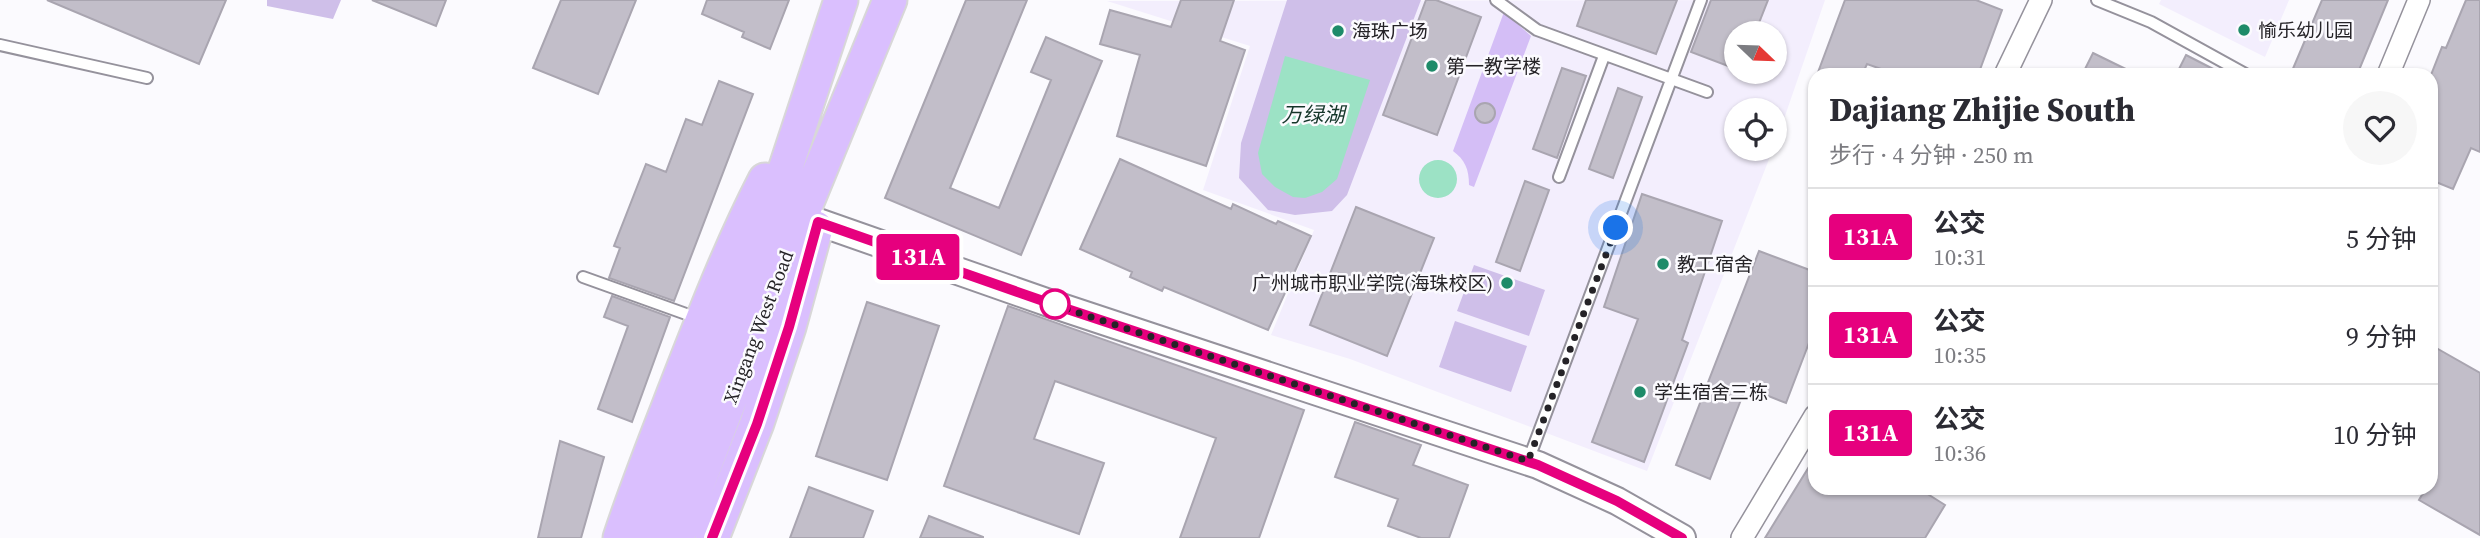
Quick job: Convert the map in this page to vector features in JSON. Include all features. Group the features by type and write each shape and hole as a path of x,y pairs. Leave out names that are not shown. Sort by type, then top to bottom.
{"main road":[{"name":"Xingang West Road","path":"651,538 755,261 841,0"},
{"name":"Xingang West Road","path":"677,538 782,263 890,0"},
{"path":"620,538 703,320 751,207 804,111"},
{"path":"712,538 757,424 789,327 818,222 838,130"}],"street":[{"path":"2391,68 2419,0"},
{"path":"2008,68 2035,2"},
{"path":"818,222 1126,329 1528,461 1617,501 1682,538"},
{"path":"1742,538 1808,428"}],"lane":[{"path":"1496,0 1537,30 1707,92"},
{"path":"1528,461 1701,0"},
{"path":"2097,0 2151,22 2234,68"},
{"path":"0,45 147,78"},
{"path":"1559,177 1604,55"},
{"path":"583,277 703,320"}],"shaded area":[{"path":"267,0 341,0 333,19 267,6"},
{"path":"1287,0 1421,0 1347,195 1332,211 1295,215 1268,210 1239,178 1241,143"},
{"name":"广州城市职业学院(海珠校区)","path":"1825,0 1787,110 1787,98 1724,98 1724,161 1768,161 1647,471 1350,359 1271,335 1314,230 1203,190 1250,46 1107,1"},
{"name":"愉乐幼儿园","path":"2161,0 2289,0 2265,57 2159,4"},
{"path":"1504,12 1531,36 1474,187 1469,185 1463,161 1453,151"},
{"path":"1474,265 1545,290 1529,336 1457,311"},
{"path":"1455,321 1527,346 1511,392 1439,367"}],"water":[{"name":"万绿湖","path":"1285,56 1370,80 1337,179 1322,192 1305,198 1293,197 1275,187 1262,174 1258,153"},
{"path":"1438,160 1452,165 1457,179 1452,193 1438,198 1424,193 1419,179 1424,165"}],"building":[{"path":"47,0 226,0 199,64"},
{"path":"372,0 446,0 436,26"},
{"path":"561,0 636,0 598,94 533,68"},
{"path":"707,0 789,0 770,49 742,37 744,32 702,14"},
{"path":"966,0 1027,0 950,188 999,208 1051,80 1031,72 1046,37 1102,61 1021,255 885,198"},
{"path":"1181,0 1234,0 1220,41 1245,50 1206,166 1117,136 1140,55 1100,44 1110,10 1171,27"},
{"name":"第一教学楼","path":"1426,0 1436,0 1481,17 1437,135 1383,115"},
{"path":"1586,0 1677,0 1656,54 1577,26"},
{"path":"1711,0 1768,0 1760,21 1724,21 1724,64 1691,52"},
{"path":"1845,0 1976,0 2002,10 1981,68 1878,68 1867,64 1865,68 1820,68"},
{"path":"2322,0 2388,0 2360,68 2293,68"},
{"path":"2466,0 2480,0 2480,152 2471,148 2453,189 2438,183 2438,68 2434,68 2442,47 2446,48"},
{"path":"2093,53 2124,68 2086,68"},
{"path":"2186,55 2211,68 2180,68"},
{"path":"1562,68 1586,76 1557,158 1533,149"},
{"path":"719,81 753,94 674,301 609,278 620,248 614,246 646,164 666,172 686,119 702,125"},
{"path":"1618,88 1642,97 1613,178 1589,169"},
{"path":"1485,103 1492,106 1495,113 1492,120 1485,123 1478,120 1475,113 1478,106"},
{"path":"1120,159 1231,209 1233,204 1276,224 1278,221 1311,236 1268,330 1164,287 1162,291 1130,277 1132,272 1080,249"},
{"path":"1525,181 1549,190 1520,271 1496,262"},
{"path":"1642,194 1722,221 1682,340 1688,343 1644,462 1592,442 1638,319 1604,307"},
{"path":"1356,207 1434,238 1387,356 1310,325"},
{"path":"1759,251 1808,269 1808,345 1786,403 1746,387 1710,479 1676,465"},
{"path":"612,296 670,317 632,422 598,409 628,326 604,317"},
{"path":"867,302 939,326 887,480 816,456"},
{"path":"1008,306 1304,410 1259,538 1180,538 1216,438 1055,381 1034,439 1104,463 1079,534 944,486"},
{"path":"2438,349 2480,373 2480,535 2419,500 2422,495 2438,495"},
{"path":"1355,422 1421,445 1413,465 1468,485 1449,538 1421,538 1388,526 1398,499 1335,477"},
{"path":"560,441 604,457 581,538 538,538"},
{"path":"1808,468 1808,495 1929,495 1945,505 1925,538 1765,538"},
{"path":"809,487 873,511 863,538 790,538"},
{"path":"929,516 983,537 983,538 920,538"}],"bus line":[{"name":"131A","path":"712,538 757,424 789,327 818,222 1049,303 1538,465 1617,501 1682,538"}],"place":[{"name":"愉乐幼儿园","path":"2244,30"},
{"name":"海珠广场","path":"1338,31"},
{"name":"第一教学楼","path":"1432,66"},
{"name":"教工宿舍","path":"1663,264"},
{"name":"广州城市职业学院(海珠校区)","path":"1507,283"},
{"name":"学生宿舍三栋","path":"1640,392"}],"route":[{"path":"1055,304 1049,303 1528,461 1616,228"}]}
